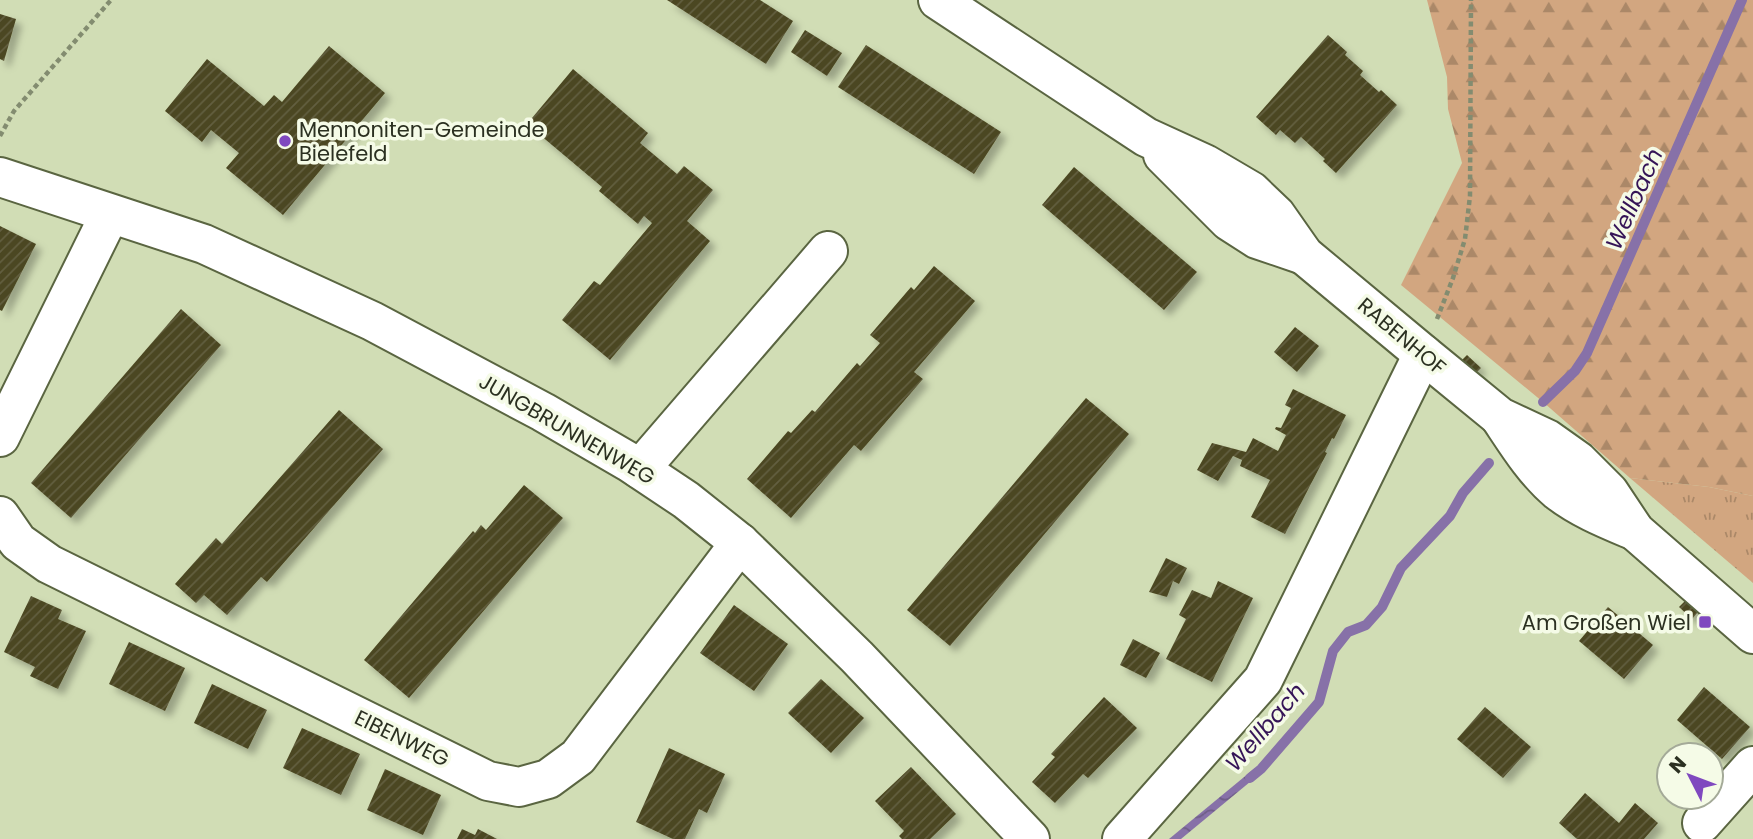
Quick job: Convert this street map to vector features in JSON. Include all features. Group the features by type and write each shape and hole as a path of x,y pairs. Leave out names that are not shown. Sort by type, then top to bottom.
{"street":[{"name":"RABENHOF","path":"938,0 1146,137 1205,164 1251,191 1276,215 1304,255 1423,354 1500,417 1547,439 1578,461 1609,492 1635,531 1753,634"},
{"name":"JUNGBRUNNENWEG","path":"0,177 204,244 372,321 543,412 640,469 687,500 740,543 857,657 1031,839"},
{"path":"0,437 110,214"},
{"path":"640,469 828,251"},
{"path":"1122,839 1263,680 1423,354"},
{"name":"EIBENWEG","path":"0,516 19,542 49,564 488,780 519,787 548,779 578,757 740,543"},
{"path":"1702,823 1753,766"}],"path":[{"path":"0,136 14,111 111,0"},
{"path":"1423,354 1453,278 1465,239 1470,196 1471,0"}],"green space":[{"path":"1427,0 1753,0 1753,496 1709,487 1630,478 1401,285 1462,163 1448,109 1447,77"},
{"path":"1630,478 1709,487 1753,496 1753,583"}],"water":[{"path":"1255,768 1262,772 1181,839 1169,839"}],"building":[{"path":"667,0 760,0 793,21 766,64"},
{"path":"0,14 16,19 4,61 0,59"},
{"path":"805,30 842,53 827,76 791,52"},
{"path":"1328,35 1363,71 1360,75 1397,105 1336,173 1301,137 1295,143 1280,130 1276,135 1256,117"},
{"path":"866,45 1001,132 974,174 838,87"},
{"name":"Mennoniten-Gemeinde Bielefeld","path":"329,46 385,93 283,215 226,168 239,153 211,130 202,142 165,111 207,59 264,106 274,95 282,102"},
{"path":"573,69 648,133 640,143 677,174 684,166 713,190 687,221 710,241 610,360 562,320 594,281 600,285 652,223 644,216 638,224 599,191 602,187 527,124"},
{"path":"1074,167 1197,272 1164,310 1042,205"},
{"path":"0,226 36,244 2,311 0,310"},
{"path":"934,266 975,301 914,372 923,379 861,451 854,445 791,518 747,479 788,431 791,433 812,410 815,412 857,363 860,366 880,343 870,335 911,287 914,290"},
{"path":"181,309 221,345 71,518 31,483"},
{"path":"1295,327 1319,346 1297,372 1274,352"},
{"path":"1467,355 1481,368 1475,374 1461,361"},
{"path":"1293,389 1346,415 1285,534 1251,517 1270,480 1240,466 1242,460 1233,456 1218,481 1197,470 1212,443 1246,452 1253,438 1278,451 1286,435 1275,429 1281,428 1291,408 1285,405"},
{"path":"1086,398 1129,434 950,646 907,610"},
{"path":"339,410 383,449 267,582 261,577 227,615 204,595 196,603 175,584 216,538 222,544"},
{"path":"524,485 563,518 409,698 364,660 473,531 475,533 481,525 486,530"},
{"path":"1166,558 1187,568 1179,584 1173,581 1167,597 1149,592"},
{"path":"1218,581 1253,598 1212,682 1166,659 1186,619 1179,615 1192,590 1211,598"},
{"path":"31,596 62,610 58,619 86,631 58,689 30,676 35,667 4,652"},
{"path":"1685,601 1698,612 1692,619 1679,607"},
{"path":"734,605 788,644 754,691 700,653"},
{"path":"1608,607 1653,645 1624,679 1579,641"},
{"path":"1133,639 1160,653 1146,678 1120,665"},
{"path":"129,642 185,668 165,711 109,684"},
{"path":"821,679 864,718 831,753 788,713"},
{"path":"212,684 267,710 248,749 194,723"},
{"path":"1704,687 1750,727 1725,756 1725,741 1701,741 1677,720"},
{"path":"1104,697 1137,728 1088,778 1083,774 1055,803 1032,782 1055,757 1051,754"},
{"path":"1485,707 1531,747 1503,778 1457,739"},
{"path":"302,728 360,754 341,795 283,768"},
{"path":"669,748 725,774 707,813 699,809 685,839 673,839 636,822"},
{"path":"911,767 956,814 930,839 902,839 899,836 904,831 875,801"},
{"path":"385,769 441,795 423,835 367,810"},
{"path":"1585,793 1619,823 1635,803 1658,823 1644,839 1577,839 1559,823"},
{"path":"462,829 475,835 478,829 497,839 457,839"}],"waterway":[{"name":"Wellbach","path":"1543,402 1575,371 1587,353 1742,0"},
{"name":"Wellbach","path":"1250,778 1319,702 1333,651 1348,632 1366,625 1382,607 1401,568 1450,516 1463,493 1489,463"}],"place":[{"name":"Mennoniten-Gemeinde Bielefeld","path":"285,141"},
{"name":"Am Großen Wiel","path":"1705,622"}]}
